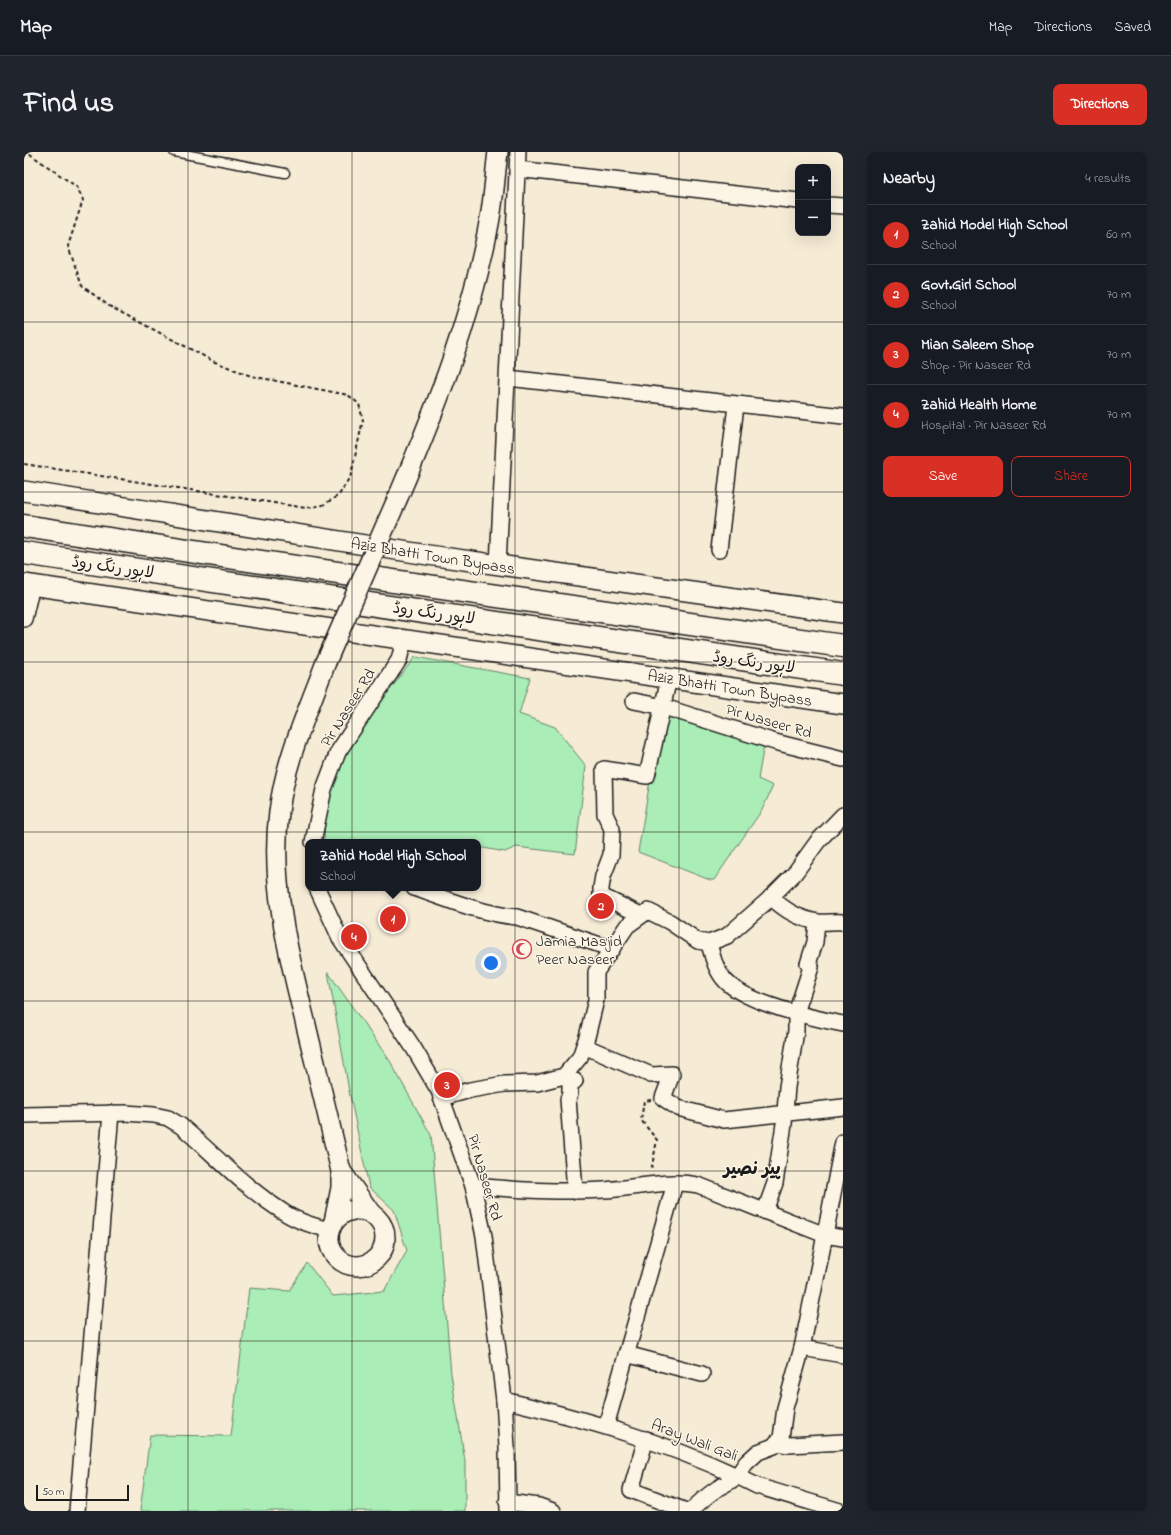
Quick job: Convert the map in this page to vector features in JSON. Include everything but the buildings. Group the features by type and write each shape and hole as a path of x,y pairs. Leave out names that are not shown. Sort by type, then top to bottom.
{"highway":[{"name":"لاہور رنگ روڈ","path":"24,526 843,646"},
{"name":"لاہور رنگ روڈ","path":"24,553 843,674"}],"street":[{"path":"341,1171 370,1212 378,1218 383,1225 385,1243 379,1255 369,1264 360,1266 351,1265 339,1259 331,1248 332,1226 340,1194 341,1171 289,957 277,874 278,812 285,778 294,747 326,662 429,425 480,266 490,217 498,152"},
{"path":"498,565 518,152"},
{"path":"517,169 795,201"},
{"path":"831,204 843,206"},
{"path":"508,378 843,416"},
{"path":"719,550 736,404"},
{"name":"Aziz Bhatti Town Bypass","path":"24,491 106,506 498,565 843,613"},
{"path":"24,619 28,585"},
{"name":"Aziz Bhatti Town Bypass","path":"28,585 843,704"},
{"name":"Pir Naseer Rd","path":"315,839 324,789 338,752 399,660 404,640"},
{"path":"641,915 601,896 602,882 611,855 612,829 605,814 604,770 647,776 664,707 669,678"},
{"name":"Pir Naseer Rd","path":"634,701 664,707 775,742 843,759"},
{"path":"442,1098 470,1090 505,1084 538,1083 564,1076 580,1057 584,1046 596,1000 596,972 627,926 648,911 670,922 698,941 709,943 727,936 771,898 794,874 818,841 843,815"},
{"name":"Pir Naseer Rd","path":"318,891 340,938 413,1047 442,1098 473,1186 485,1243 504,1400 507,1447 508,1507"},
{"path":"423,891 472,907 506,916 517,917 612,949"},
{"path":"771,898 781,907 798,916 817,922 843,922"},
{"path":"765,1212 775,1182 796,1031 796,1013 811,968 808,964 815,942 817,922"},
{"path":"709,943 716,965 723,979 746,995 796,1013 843,1024"},
{"path":"584,1046 650,1075 672,1074 663,1098 678,1108 724,1120 843,1107"},
{"path":"575,1081 570,1084 568,1099 575,1191"},
{"path":"24,1115 110,1113 154,1115 168,1118 181,1126 251,1189 282,1212 301,1221 332,1226"},
{"path":"77,1511 110,1113"},
{"path":"776,1443 781,1438 785,1408 802,1348 843,1142"},
{"path":"473,1186 526,1191 575,1191 649,1186 682,1182 698,1185 824,1235 843,1238"},
{"path":"606,1426 675,1183"},
{"path":"332,1226 346,1212 354,1210 370,1212"},
{"path":"802,1348 843,1355"},
{"path":"626,1354 702,1374"},
{"name":"Aray Wali Gali","path":"504,1400 581,1418 646,1439 737,1476 746,1463 758,1452 776,1443"},
{"path":"646,1439 631,1490 686,1511"},
{"path":"776,1443 789,1445 822,1445 843,1442"},
{"path":"691,1511 704,1498 720,1487 732,1482 737,1476 757,1486 837,1511"},
{"path":"508,1507 539,1506 553,1511"}],"lane":[{"path":"174,152 284,173"}],"path":[{"path":"24,464 306,508 323,505 339,495 351,475 363,420 359,404 348,395 251,376 215,362 109,306 82,286 68,246 83,200 77,187 27,152"},
{"path":"649,1186 657,1140 641,1120 644,1101 663,1098"}],"green space":[{"path":"415,657 530,678 519,714 555,727 586,766 575,854 516,847 505,852 481,848 481,839 324,839 325,817 340,755"},
{"path":"661,715 764,745 758,779 773,786 762,810 714,880 710,880 638,852"},
{"path":"328,972 390,1061 431,1135 451,1374 465,1461 465,1511 140,1511 150,1435 231,1436 249,1288 289,1291 307,1263 333,1296 384,1291 407,1251 394,1210 369,1187 349,1091"}],"place":[{"name":"Govt.Girl School","path":"601,906"},
{"name":"Zahid Model High School","path":"393,919"},
{"name":"Zahid Health Home","path":"354,937"},
{"name":"Jamia Masjid Peer Naseer","path":"522,949"},
{"name":"Mian Saleem Shop","path":"447,1085"}],"district":[{"name":"پیر نصیر","path":"752,1168"}]}
